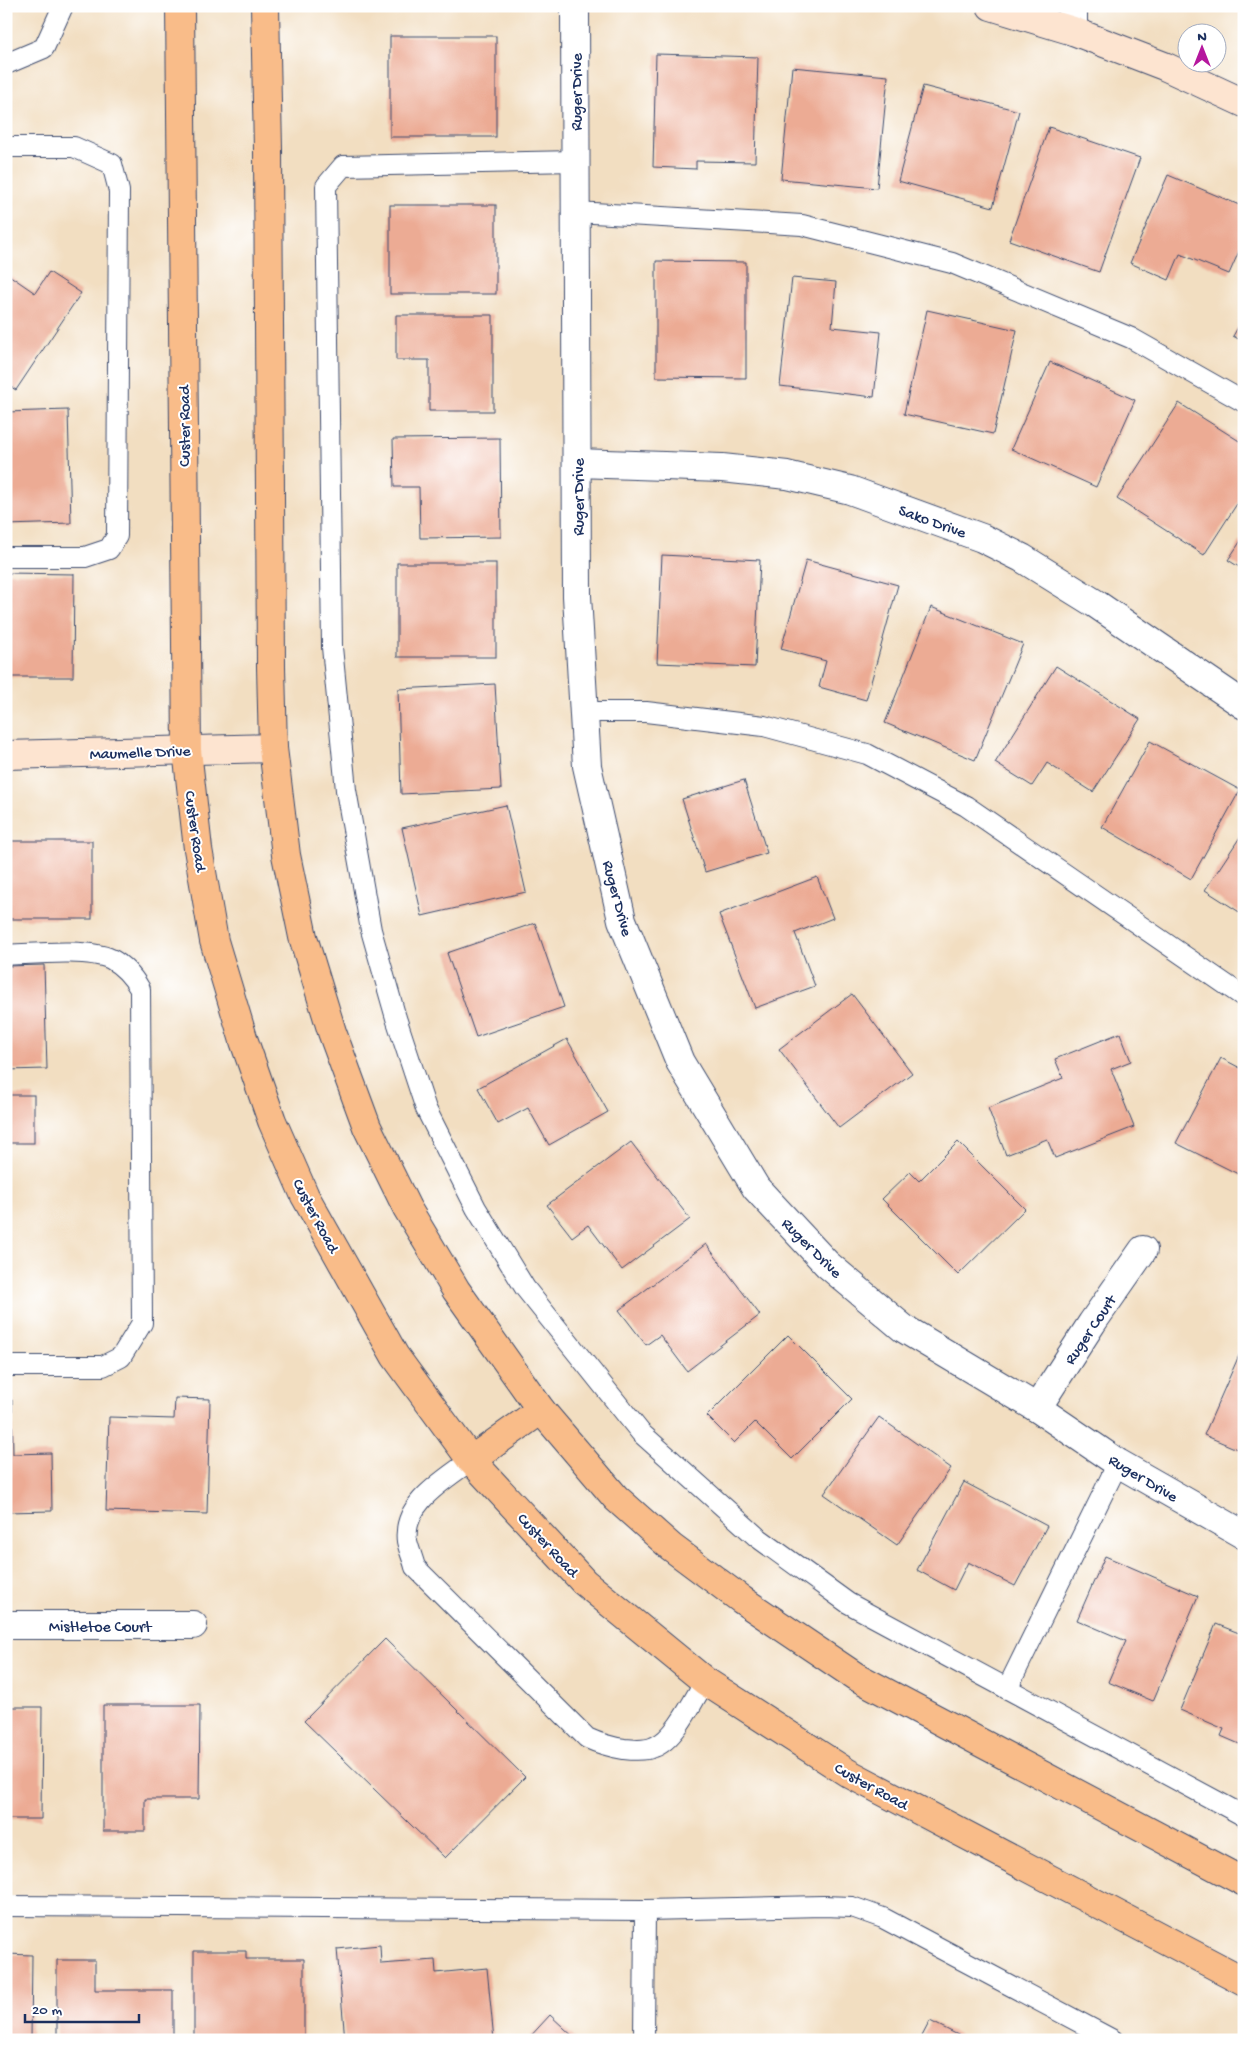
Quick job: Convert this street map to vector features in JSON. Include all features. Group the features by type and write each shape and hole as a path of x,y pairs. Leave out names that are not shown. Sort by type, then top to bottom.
{"main road":[{"name":"Custer Road","path":"180,6 187,750 198,849 214,942 244,1041 272,1122 305,1196 395,1356 471,1460 584,1582 705,1681 848,1773 1244,1981"},
{"path":"265,6 273,748 286,855 303,937 332,1032 367,1127 407,1208 456,1290 541,1410 616,1498 671,1548 742,1600 855,1676 1244,1882"},
{"path":"471,1460 541,1410"}],"street":[{"name":"Ruger Drive","path":"575,6 577,596 588,766 622,920 680,1062 756,1188 827,1264 903,1328 1037,1408 1118,1462 1244,1535"},
{"path":"991,6 1073,19 1164,66 1244,104"},
{"name":"Sako Drive","path":"577,463 722,468 787,475 850,490 982,538 1022,558 1096,604 1244,705"},
{"name":"Maumelle Drive","path":"6,755 273,748"},
{"name":"Ruger Court","path":"1037,1408 1092,1323 1143,1250"},
{"name":"Mistletoe Court","path":"6,1625 193,1626"}],"lane":[{"path":"6,64 44,48 63,6"},
{"path":"6,147 74,147 112,164 119,191 118,536 109,549 85,557 6,557"},
{"path":"576,161 343,166 326,186 332,647 346,790 371,930 388,992 426,1109 476,1208 525,1288 641,1433 757,1537 848,1604 1244,1816"},
{"path":"576,212 802,225 952,263 1130,338 1244,402"},
{"path":"584,712 646,712 764,726 867,754 966,806 1244,997"},
{"path":"6,954 89,953 111,959 131,974 140,989 142,1323 131,1344 121,1357 103,1366 6,1366"},
{"path":"471,1460 421,1500 409,1520 407,1540 415,1567 588,1738 602,1746 634,1750 654,1748 665,1741 675,1729 705,1681"},
{"path":"1007,1689 1118,1462"},
{"path":"6,1906 645,1910 852,1907 883,1918 1113,2040"},
{"path":"644,2040 645,1910"}],"building":[{"path":"390,36 496,36 496,137 390,137"},
{"path":"656,54 758,57 755,162 696,161 696,169 653,167"},
{"path":"792,67 888,76 877,188 781,179"},
{"path":"923,86 1019,111 993,207 898,181"},
{"path":"1049,127 1140,158 1099,272 1009,240"},
{"path":"1168,175 1244,207 1244,240 1229,274 1180,254 1169,280 1130,263"},
{"path":"390,205 496,205 496,294 390,294"},
{"path":"656,261 746,262 746,378 656,377"},
{"path":"49,272 81,293 16,390 6,384 6,273 35,293"},
{"path":"792,278 836,282 832,327 881,332 874,397 780,386"},
{"path":"927,310 1017,330 993,434 904,414"},
{"path":"396,315 493,315 493,411 429,411 429,360 396,360"},
{"path":"1244,317 1244,342 1233,336"},
{"path":"1050,362 1135,400 1096,487 1011,449"},
{"path":"1179,403 1244,444 1244,493 1204,555 1117,499"},
{"path":"68,410 71,523 6,525 6,412"},
{"path":"500,438 501,537 420,538 419,487 394,487 393,439"},
{"path":"1244,536 1244,570 1228,560"},
{"path":"662,555 760,560 755,667 657,663"},
{"path":"806,560 898,585 866,700 819,687 826,661 781,649"},
{"path":"397,563 496,563 496,657 397,657"},
{"path":"6,573 74,574 73,677 6,677"},
{"path":"931,607 1023,644 975,760 885,723"},
{"path":"1056,666 1140,719 1093,792 1047,763 1032,786 995,763"},
{"path":"495,684 501,789 401,794 398,689"},
{"path":"1150,741 1240,790 1191,879 1102,827"},
{"path":"744,780 767,853 705,872 682,799"},
{"path":"506,805 526,892 422,916 402,828"},
{"path":"1244,831 1244,915 1205,890"},
{"path":"6,841 92,841 92,919 6,919"},
{"path":"817,877 833,918 795,933 815,986 755,1008 719,914"},
{"path":"535,923 564,1007 476,1037 447,953"},
{"path":"44,965 47,1069 6,1070 6,966"},
{"path":"852,994 912,1073 839,1128 779,1049"},
{"path":"1120,1033 1131,1061 1111,1069 1134,1127 1055,1158 1047,1139 1006,1155 988,1108 1063,1078 1055,1059"},
{"path":"567,1039 608,1112 549,1145 528,1108 498,1124 478,1088"},
{"path":"1221,1058 1244,1070 1244,1177 1176,1143"},
{"path":"6,1095 34,1095 34,1143 6,1143"},
{"path":"631,1142 690,1219 622,1270 588,1225 572,1237 547,1205"},
{"path":"958,1142 1025,1209 958,1275 882,1199 910,1172 919,1181"},
{"path":"706,1244 760,1315 687,1371 660,1335 646,1345 619,1310"},
{"path":"788,1335 852,1399 792,1459 755,1422 734,1443 707,1416"},
{"path":"1244,1344 1244,1452 1204,1435"},
{"path":"175,1398 210,1399 207,1514 106,1511 109,1417 174,1419"},
{"path":"6,1400 12,1400 13,1454 51,1453 52,1511 6,1512"},
{"path":"879,1417 951,1468 897,1545 824,1494"},
{"path":"964,1482 1047,1526 1015,1586 968,1562 954,1590 917,1570"},
{"path":"1105,1556 1198,1596 1153,1701 1108,1682 1126,1641 1077,1620"},
{"path":"1216,1624 1244,1635 1244,1746 1221,1736 1224,1729 1180,1710"},
{"path":"385,1639 525,1777 445,1858 304,1721"},
{"path":"103,1705 200,1705 199,1799 145,1799 145,1831 103,1831"},
{"path":"6,1707 42,1707 41,1819 6,1819"},
{"path":"380,1945 381,1964 435,1960 436,1973 487,1968 494,2040 345,2040 337,1949"},
{"path":"194,1951 246,1951 246,1959 304,1959 304,2040 194,2040"},
{"path":"6,1954 32,1955 31,2040 6,2040"},
{"path":"57,1960 95,1960 95,1990 173,1990 173,2040 57,2040"},
{"path":"550,2015 577,2040 527,2040"},
{"path":"930,2021 968,2040 920,2040"}]}
